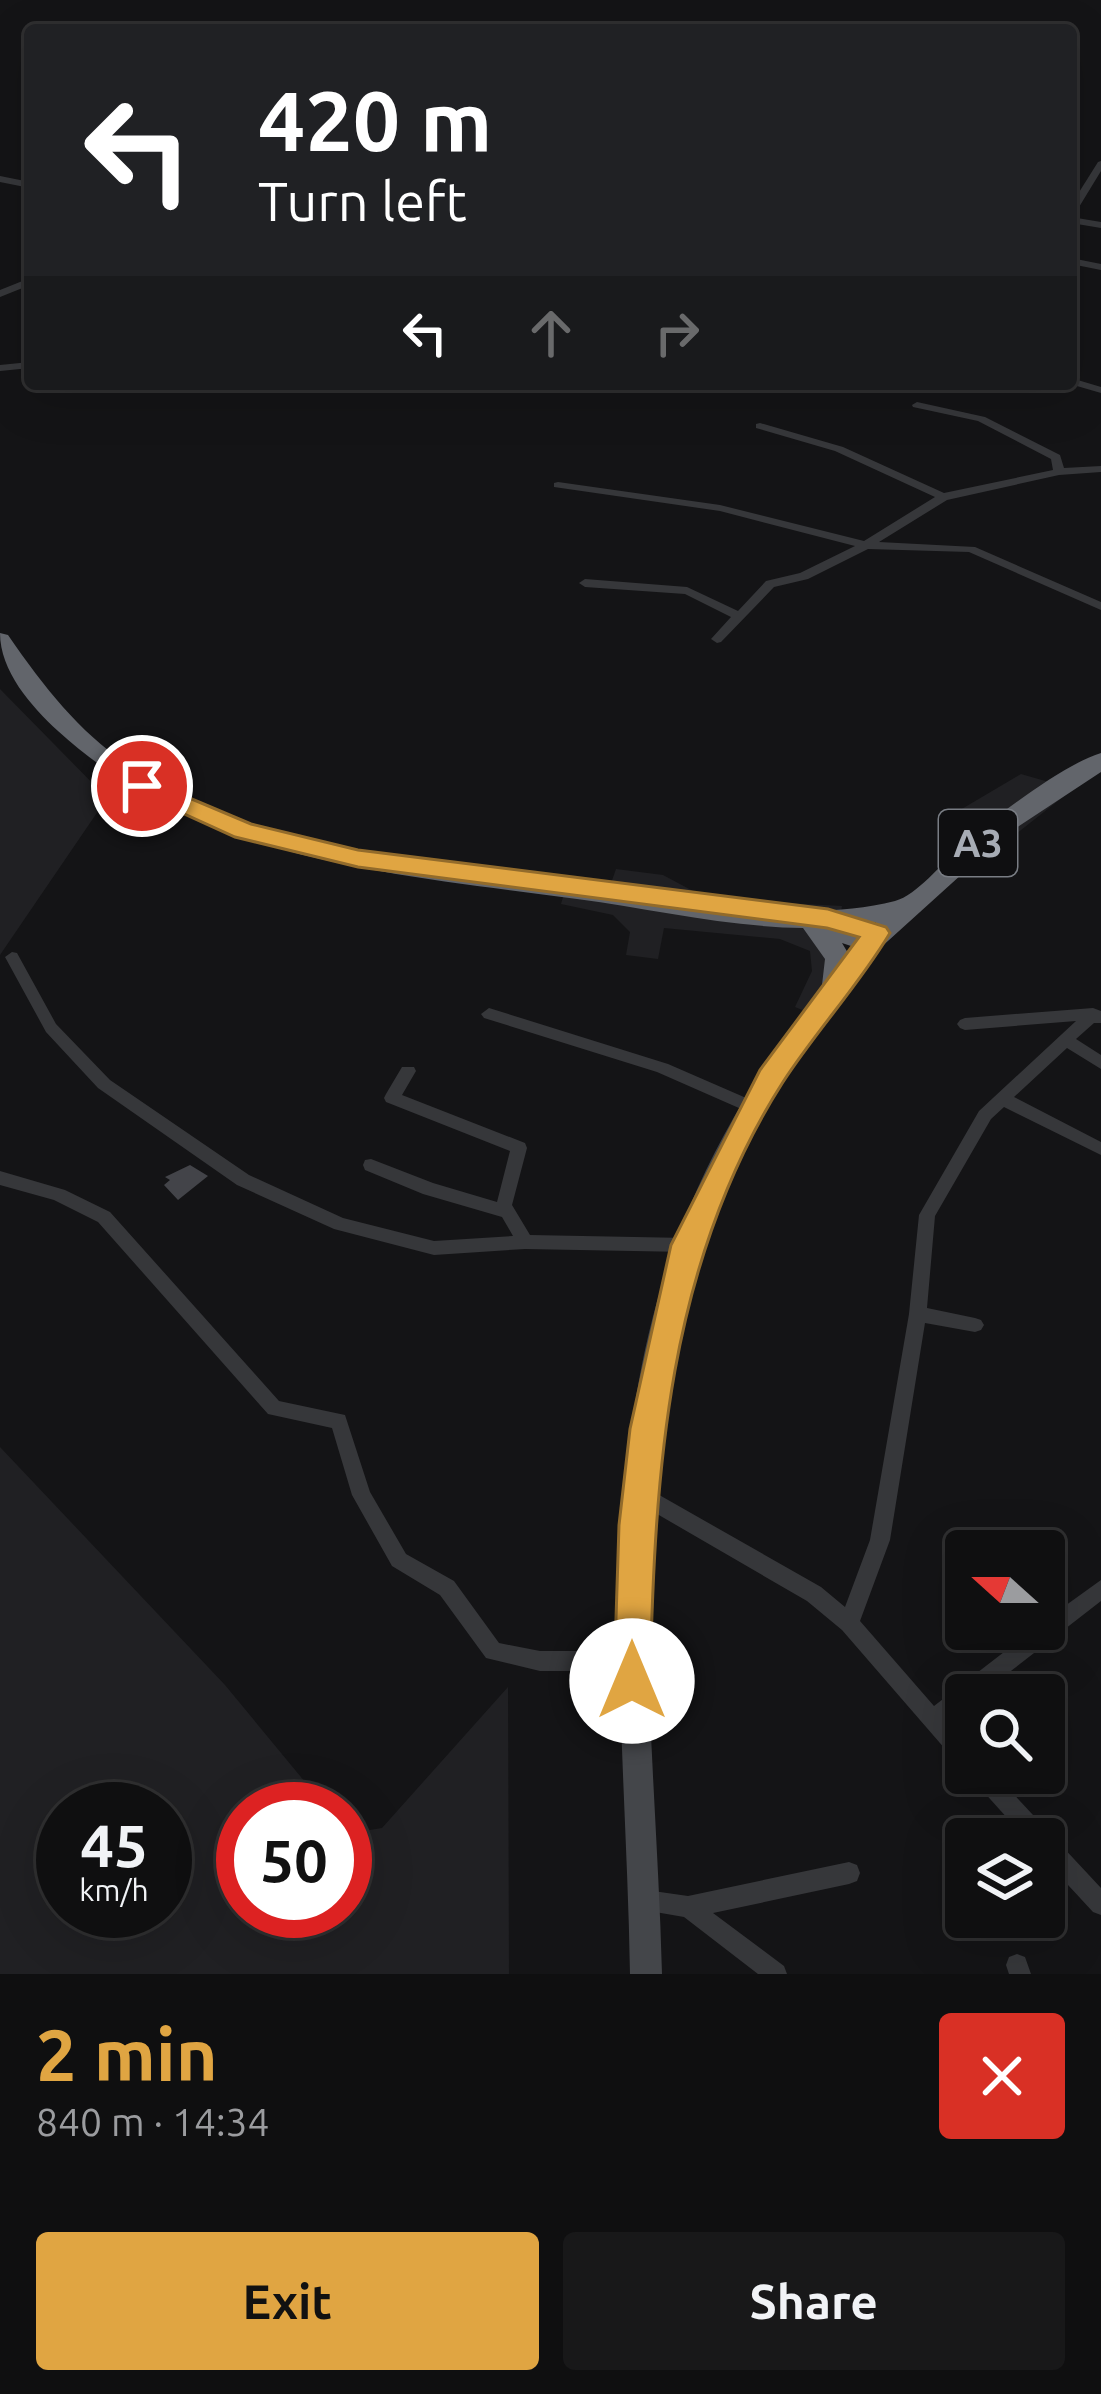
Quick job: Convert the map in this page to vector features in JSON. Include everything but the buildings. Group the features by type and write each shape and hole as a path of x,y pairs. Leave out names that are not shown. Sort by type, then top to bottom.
{"highway":[{"name":"A3","path":"0,640 41,703 89,748 178,805 244,831 433,872 813,919 873,938 995,830 1101,761"},
{"name":"A3","path":"813,919 902,908"},
{"path":"813,919 838,958 835,985"}],"main road":[{"path":"646,1974 632,1661 640,1494 654,1388 687,1245 754,1108 835,985 873,938"}],"street":[{"path":"1077,206 1101,164"},
{"path":"917,404 1019,434 1056,457 1059,472"},
{"path":"760,426 839,449 943,496"},
{"path":"717,639 770,584 804,576 866,545 943,496 1059,472 1101,469"},
{"path":"558,485 720,508 866,545 971,549 1101,606"},
{"path":"585,583 687,591 737,615"},
{"path":"12,956 51,1028 104,1084 243,1180 340,1224 434,1248 525,1242 687,1245"},
{"path":"489,1014 662,1068 754,1108"},
{"path":"965,1024 1097,1014"},
{"path":"849,1623 880,1540 918,1314 927,1215 985,1115 1025,1072 1069,1042 1097,1014"},
{"path":"1069,1042 1101,1063"},
{"path":"408,1071 392,1098 519,1148 504,1198 525,1242"},
{"path":"1001,1098 1101,1149"},
{"path":"370,1165 429,1189 508,1212"},
{"path":"0,1178 59,1195 104,1217 274,1408 339,1421 362,1495 399,1560 447,1588 493,1652 540,1661 632,1661"},
{"path":"918,1314 975,1325"},
{"path":"640,1494 814,1594 849,1623 945,1735"},
{"path":"932,1720 1101,1589"},
{"path":"999,1794 1021,1818"},
{"path":"1065,1866 1101,1904"},
{"path":"646,1901 688,1907 849,1873"},
{"path":"688,1907 776,1974"}],"shaded area":[{"path":"0,689 107,798 0,955"},
{"path":"1021,774 1073,789 983,860 938,823"},
{"path":"616,869 663,875 708,899 842,906 831,978 807,1012 795,1007 812,971 810,951 780,939 664,928 658,959 626,955 630,932 613,915 561,904 567,884 609,889"},
{"path":"0,1447 225,1685 305,1782 216,1782 216,1938 372,1938 372,1830 382,1828 508,1687 509,1974 0,1974"}],"route":[{"path":"142,786 244,831 358,858 605,894 828,918 877,933 806,1022 770,1078 714,1182 687,1245 670,1304 646,1429 636,1525 632,1681"}]}
